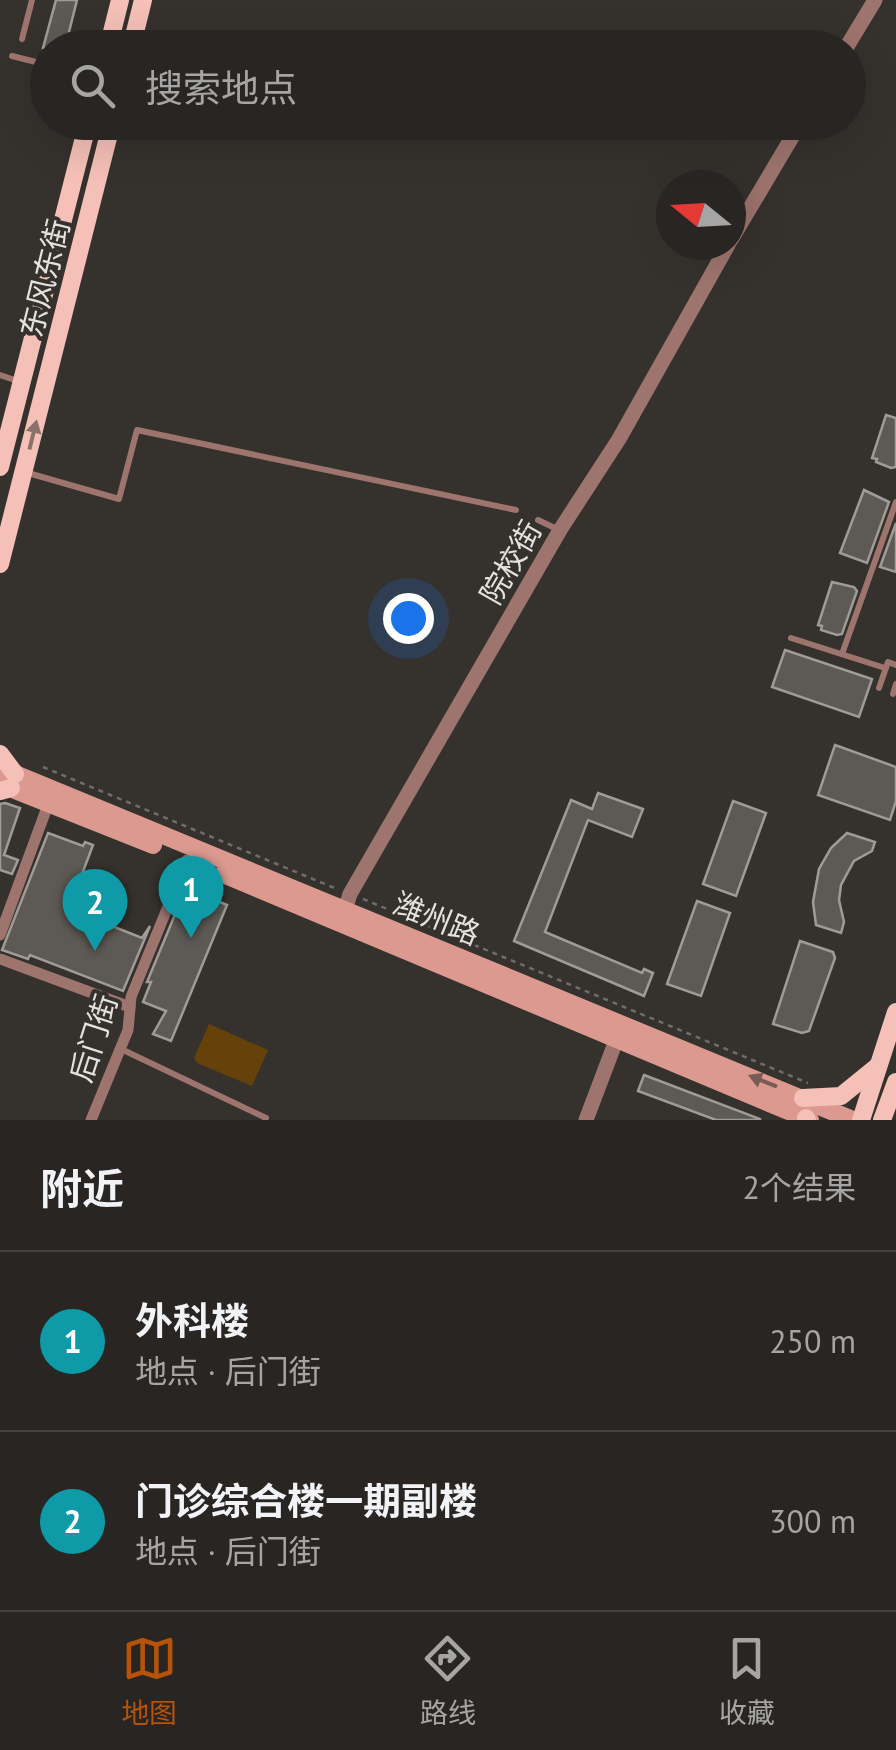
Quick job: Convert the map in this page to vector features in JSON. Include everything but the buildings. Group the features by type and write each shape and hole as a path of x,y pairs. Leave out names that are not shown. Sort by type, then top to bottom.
{"main road":[{"path":"112,30 120,0"},
{"path":"136,30 143,0"},
{"name":"东风东街","path":"0,467 83,140"},
{"name":"东风东街","path":"0,564 107,140"},
{"path":"0,754 5,781"},
{"name":"潍州路","path":"5,781 347,902 808,1092 852,1120"},
{"name":"潍州路","path":"5,781 808,1119"},
{"path":"861,1120 896,1012"},
{"path":"808,1092 842,1096 878,1066"},
{"path":"882,1120 896,1082"}],"street":[{"path":"857,30 875,0"},
{"name":"院校街","path":"746,214 790,140"},
{"name":"院校街","path":"347,902 560,530 619,439 719,260"},
{"path":"0,935 6,900 49,802"},
{"name":"后门街","path":"91,1120 128,1030 130,1007 187,860"},
{"path":"0,959 130,1007"},
{"path":"586,1120 618,1038"}],"lane":[{"path":"22,39 32,0"},
{"path":"12,56 30,60"},
{"path":"0,376 22,382"},
{"path":"24,472 119,499 137,430 516,510"},
{"path":"842,654 896,502"},
{"path":"538,520 560,530"},
{"path":"791,638 886,668"},
{"path":"879,688 888,662 896,665"},
{"path":"893,694 896,684"},
{"path":"120,1048 266,1118"}],"path":[{"path":"43,767 347,902 808,1092"}],"shaded area":[{"path":"209,1024 268,1050 252,1086 197,1063 194,1058"}],"place":[{"name":"外科楼","path":"191,938"},
{"name":"门诊综合楼一期副楼","path":"95,951"}]}
